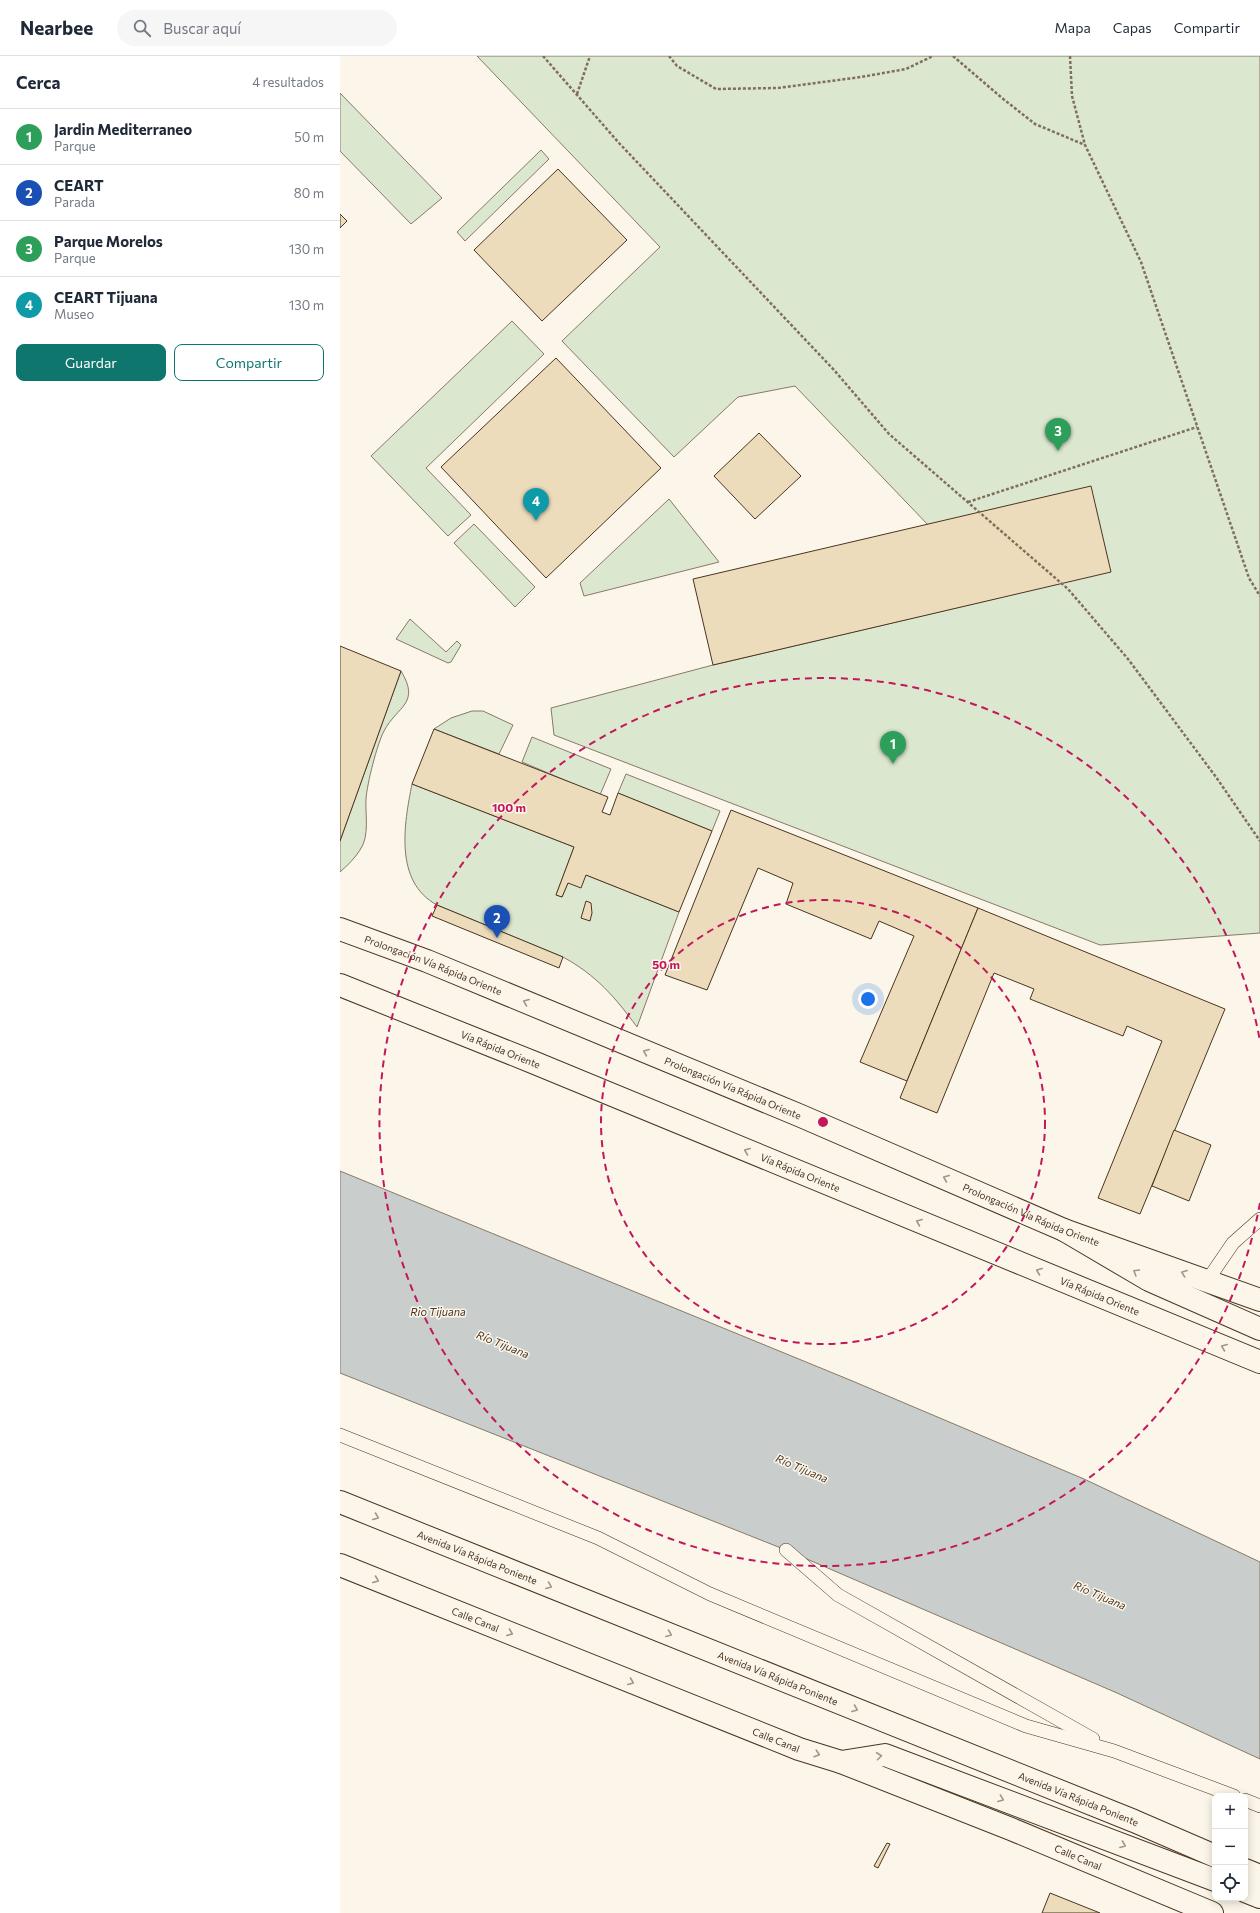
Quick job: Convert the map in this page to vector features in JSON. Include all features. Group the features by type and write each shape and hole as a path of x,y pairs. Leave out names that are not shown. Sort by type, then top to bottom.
{"main road":[{"name":"Prolongación Vía Rápida Oriente","path":"340,929 427,961 801,1116 1064,1230 1260,1300"},
{"name":"Vía Rápida Oriente","path":"340,985 535,1063 1260,1362"},
{"path":"1064,1230 1149,1280 1260,1329"},
{"name":"Avenida Vía Rápida Poniente","path":"340,1502 1127,1818 1212,1855"},
{"name":"Calle Canal","path":"340,1565 791,1746 841,1762 1212,1913"},
{"path":"841,1762 885,1755 1212,1879"},
{"path":"1248,1871 1260,1876"},
{"path":"1248,1892 1260,1897"}],"lane":[{"path":"1207,1281 1233,1242 1260,1219"},
{"path":"340,1435 598,1538 710,1594 1026,1726 1114,1751 1226,1793"},
{"path":"786,1550 838,1595 1114,1751"},
{"path":"1248,1801 1260,1806"}],"path":[{"path":"543,56 619,143 834,370 889,434 1073,595 1128,659 1216,777 1260,841"},
{"path":"577,94 590,56"},
{"path":"668,56 677,66 716,89 778,88 861,77 906,69 933,56"},
{"path":"954,56 1002,98 1036,124 1085,145"},
{"path":"1070,56 1072,96 1085,145 1141,262 1248,578 1260,596"},
{"path":"967,502 1197,427"}],"green space":[{"path":"477,56 1260,56 1260,933 1100,945 554,735 551,708 713,665 998,598 795,386 738,397 674,457 562,341 660,247"},
{"path":"340,93 442,198 411,224 340,151"},
{"path":"541,150 549,159 465,241 457,232"},
{"path":"512,321 544,354 426,468 471,515 448,536 371,456"},
{"path":"669,499 719,562 584,596 580,583"},
{"path":"474,524 535,587 515,607 454,543"},
{"path":"410,619 446,652 457,641 461,645 451,662 448,663 396,639"},
{"path":"401,671 407,682 409,691 408,698 384,731 375,754 367,792 366,832 363,844 358,853 340,872 340,841"},
{"path":"472,711 483,711 513,725 499,754 434,729 451,718"},
{"path":"532,737 611,769 600,795 522,762"},
{"path":"626,774 720,811 712,831 618,793"},
{"path":"412,784 574,847 556,895 562,897 568,883 586,875 679,912 637,1027 613,996 595,979 575,964 563,957 437,905 423,895 414,882 408,867 405,851 406,817"}],"water":[{"name":"Rio Tijuana","path":"340,1171 850,1380 1084,1479 1260,1562 1260,1759 1117,1693 786,1550 340,1373"}],"building":[{"path":"558,169 627,240 542,321 474,250"},
{"path":"340,214 347,221 340,228"},
{"path":"556,358 661,468 546,578 441,467"},
{"path":"759,433 801,476 755,519 714,476"},
{"path":"1091,486 1111,572 713,665 693,579"},
{"path":"340,646 401,671 340,841"},
{"path":"434,729 608,797 602,812 610,815 618,793 712,831 679,912 586,875 581,888 568,883 562,897 556,895 574,847 412,784"},
{"path":"731,810 978,908 907,1081 860,1062 914,936 879,921 871,939 786,904 793,883 758,868 707,990 665,975"},
{"path":"586,901 591,903 592,913 590,921 581,918"},
{"path":"437,905 563,957 559,968 432,916"},
{"path":"978,908 1225,1009 1140,1214 1098,1198 1162,1041 1127,1026 1123,1036 1030,999 1034,989 994,973 937,1113 900,1098"},
{"path":"1174,1130 1211,1145 1189,1201 1152,1186"},
{"path":"887,1843 890,1844 878,1868 874,1866"},
{"path":"1050,1893 1100,1913 1042,1913"}],"place":[{"name":"Parque Morelos","path":"1058,451"},
{"name":"CEART Tijuana","path":"536,521"},
{"name":"Jardin Mediterraneo","path":"893,764"},
{"name":"CEART","path":"497,938"}],"water label":[{"name":"Río Tijuana","path":"503,1344"},
{"name":"Río Tijuana","path":"802,1468"},
{"name":"Río Tijuana","path":"1100,1595"}]}
